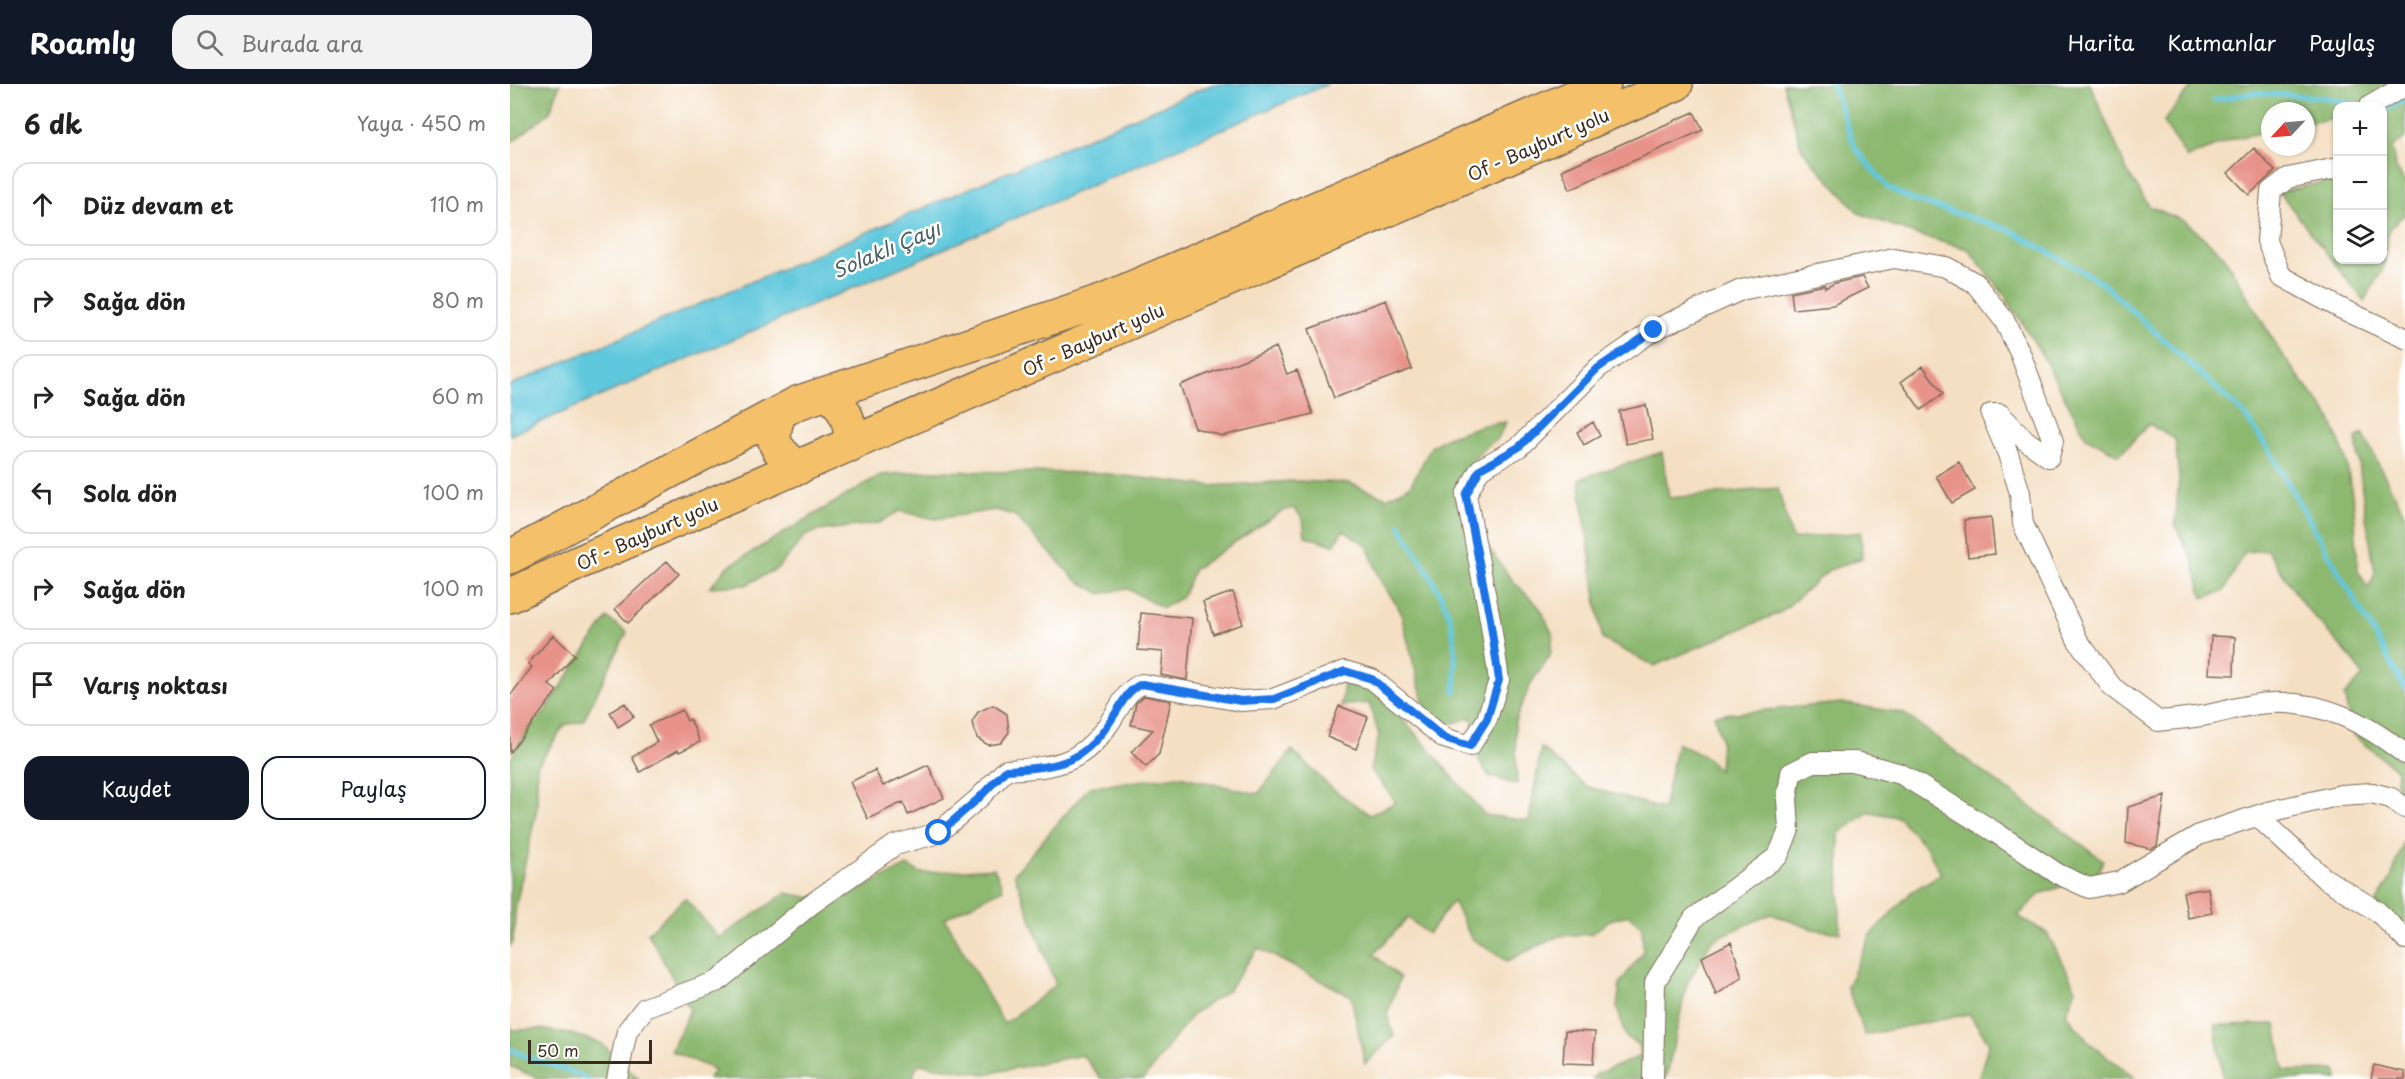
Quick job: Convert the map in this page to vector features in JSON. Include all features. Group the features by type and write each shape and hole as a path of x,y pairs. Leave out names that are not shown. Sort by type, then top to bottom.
{"highway":[{"name":"Of - Bayburt yolu","path":"510,557 797,403 1104,300 1604,84"},
{"name":"Of - Bayburt yolu","path":"510,596 580,562 1676,84"},
{"path":"828,393 844,409 851,432 850,445"},
{"path":"780,412 773,431 778,451 798,468"}],"street":[{"path":"2377,102 2401,88 2403,84"},
{"path":"2333,169 2288,178 2271,191 2267,241 2281,276 2342,309 2405,338"},
{"path":"617,1079 627,1030 645,1008 717,981 810,905 895,845 939,833 979,798 1006,770 1042,768 1077,758 1105,732 1132,687 1142,684 1241,701 1274,699 1345,671 1372,679 1444,738 1470,746 1487,719 1499,680 1490,619 1466,495 1480,469 1519,447 1598,368 1654,330 1741,290 1894,258 1946,267 1975,282 2004,320 2020,353 2054,441 2049,457 2025,440 2000,414 1990,414 2008,454 2020,493 2023,524 2078,641 2112,687 2158,721 2206,716 2270,702 2324,707 2357,722 2405,754"},
{"path":"1653,1079 1655,982 1694,918 1756,875 1778,856 1789,830 1788,799 1791,773 1814,762 1856,762 1901,774 2058,874 2089,888 2119,882 2199,836 2257,816 2351,794 2372,793 2391,798 2405,808"},
{"path":"2257,816 2324,878 2377,911 2405,939"}],"green space":[{"path":"510,84 560,84 550,112 515,140 510,140"},
{"path":"1783,84 2090,84 2128,173 2149,206 2186,222 2224,256 2280,352 2330,417 2346,459 2354,506 2358,570 2368,588 2375,573 2356,438 2363,434 2405,516 2405,817 2396,782 2397,770 2353,735 2344,696 2363,676 2354,661 2303,604 2267,550 2245,552 2224,591 2203,598 2193,561 2175,525 2179,478 2175,439 2149,424 2119,455 2086,437 2038,348 2003,293 1968,249 1917,235 1859,213 1802,150"},
{"path":"2194,84 2405,84 2405,138 2392,148 2395,166 2405,183 2405,214 2389,229 2387,242 2387,102 2333,102 2333,118 2315,122 2315,102 2261,102 2261,133 2232,139 2187,158 2163,122"},
{"path":"2333,180 2333,261 2279,192"},
{"path":"2335,264 2384,264 2364,301"},
{"path":"1506,422 1498,438 1483,449 1461,476 1455,501 1511,579 1540,608 1553,635 1550,656 1531,683 1515,721 1517,785 1489,776 1479,761 1472,717 1451,724 1426,712 1400,610 1381,582 1367,546 1343,530 1334,545 1305,536 1303,519 1294,508 1282,511 1194,569 1182,597 1163,608 1126,588 1101,594 1076,580 1014,515 995,510 935,519 899,511 879,523 818,531 805,536 778,568 746,585 710,587 727,567 880,475 930,471 1099,473 1210,486 1294,481 1349,483 1387,498 1410,486 1431,447 1447,437 1484,425"},
{"path":"1662,452 1669,498 1778,488 1792,539 1861,532 1862,558 1829,570 1781,612 1654,666 1602,639 1579,479"},
{"path":"607,618 627,632 583,721 565,725 537,766 537,808 516,905 513,942 510,946 510,760 525,733 543,714"},
{"path":"1368,682 1485,815 1529,821 1541,748 1586,786 1663,809 1677,743 1706,757 1719,770 1721,740 1714,715 1842,703 1903,713 2103,860 2098,874 2040,894 2018,916 2047,933 2076,989 2066,1014 2090,1043 2136,1079 1978,1079 1989,1043 1969,1014 1865,1035 1847,987 1871,935 1911,892 1941,874 1926,847 1898,817 1869,812 1839,833 1840,933 1812,929 1771,914 1712,940 1687,984 1666,1079 1592,1079 1596,1074 1641,1056 1639,1045 1626,1037 1617,1008 1620,983 1643,952 1642,927 1629,915 1610,920 1591,934 1559,936 1507,961 1471,938 1453,901 1428,934 1408,918 1374,954 1400,978 1387,1015 1394,1036 1365,1064 1351,996 1258,948 1228,990 1192,1015 1144,1079 1102,1079 1082,1055 985,1074 918,1064 913,1075 915,1079 708,1079 715,1070 671,1051 690,1010 648,933 685,898 719,938 786,893 833,902 907,866 921,873 994,868 1003,889 945,918 1004,1024 1056,985 1014,874 1089,787 1179,776 1258,794 1292,750 1329,786 1370,815 1396,802 1370,769 1379,735 1369,703 1341,706 1344,683"},
{"path":"2405,839 2405,929 2375,905 2391,878"},
{"path":"2276,1024 2284,1071 2336,1070 2338,1079 2223,1079 2215,1025"},
{"path":"510,1027 513,1030 540,1029 601,1043 639,1079 540,1079 510,1066"}],"water":[{"name":"Solaklı Çayı","path":"1213,84 1328,84 510,435 510,385"}],"building":[{"path":"1694,112 1703,130 1570,189 1562,170"},
{"path":"2254,148 2275,171 2249,195 2228,173"},
{"path":"1862,277 1868,288 1833,305 1793,309 1791,292 1825,285 1825,288 1835,283"},
{"path":"1386,300 1412,369 1334,398 1309,329"},
{"path":"1276,347 1287,374 1297,370 1313,414 1222,436 1195,428 1180,385"},
{"path":"1923,366 1943,394 1921,410 1901,382"},
{"path":"1646,405 1653,439 1626,444 1619,411"},
{"path":"1593,422 1600,436 1584,445 1577,432"},
{"path":"1959,462 1975,490 1952,503 1936,476"},
{"path":"1991,517 1995,554 1968,557 1964,520"},
{"path":"667,561 679,574 628,623 615,609"},
{"path":"1233,592 1243,624 1213,634 1203,602"},
{"path":"1141,613 1192,618 1187,680 1161,675 1163,652 1138,650"},
{"path":"553,635 575,655 549,685 557,691 510,753 510,696 532,667 528,664"},
{"path":"2211,636 2235,637 2234,675 2209,674"},
{"path":"1144,696 1171,701 1159,754 1146,767 1131,752 1153,730 1131,725 1136,703"},
{"path":"625,703 634,717 618,727 610,712"},
{"path":"993,705 1007,714 1009,732 1001,743 988,745 977,738 972,722 978,712"},
{"path":"1339,706 1368,717 1356,749 1327,737"},
{"path":"682,710 687,721 690,719 700,742 679,752 678,750 640,772 632,757 657,742 649,725"},
{"path":"928,765 944,798 908,815 903,802 868,819 850,782 875,770 883,786"},
{"path":"2165,796 2157,846 2151,849 2126,843 2128,807"},
{"path":"2208,888 2212,913 2188,918 2183,892"},
{"path":"1731,942 1742,977 1716,995 1702,957"},
{"path":"1565,1031 1595,1032 1593,1064 1563,1063"},
{"path":"2374,1065 2405,1072 2405,1079 2371,1079"}],"waterway":[{"path":"1832,84 1855,148 1888,188 1913,200 2010,230 2101,282 2244,414 2269,450 2405,688"},
{"path":"2214,100 2252,93 2322,97 2344,102"},
{"path":"2387,109 2405,101"},
{"path":"1400,525 1437,588 1449,614 1455,650 1455,692"},
{"path":"510,1049 587,1079"}],"route":[{"path":"939,833 979,798 1006,770 1042,768 1077,758 1105,732 1132,687 1142,684 1241,701 1274,699 1345,671 1372,679 1444,738 1470,746 1487,719 1499,680 1490,619 1466,495 1480,469 1519,447 1598,368 1654,330"}]}
